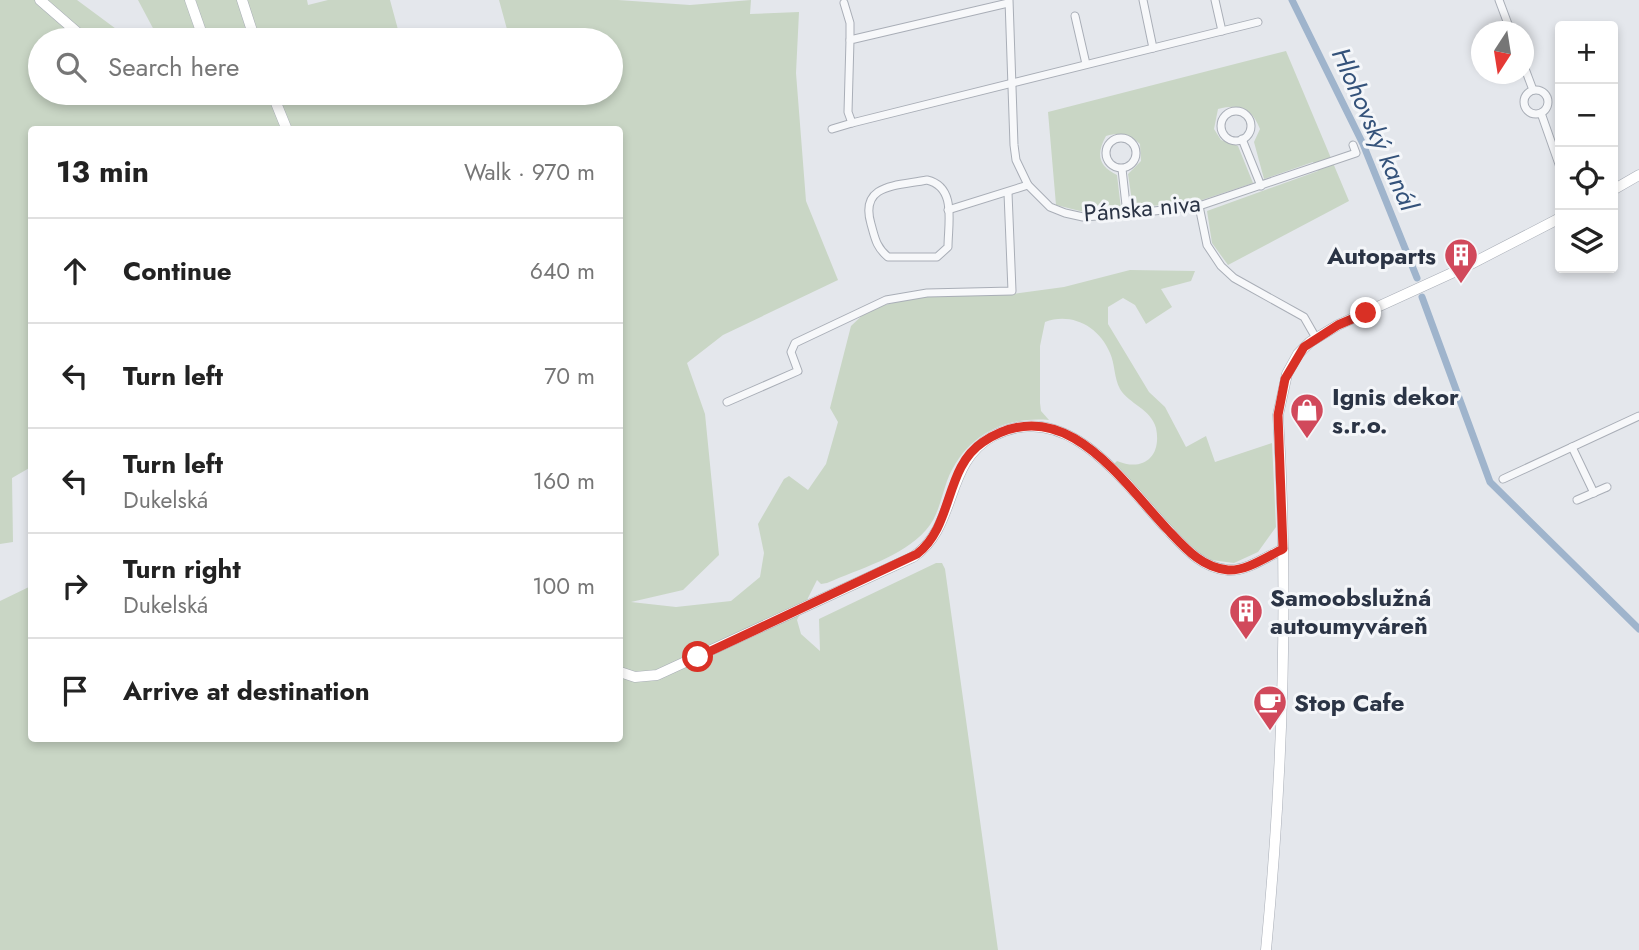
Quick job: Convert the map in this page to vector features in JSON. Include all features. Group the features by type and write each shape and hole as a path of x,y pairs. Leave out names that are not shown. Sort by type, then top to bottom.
{"main road":[{"path":"40,0 72,28"},
{"path":"190,0 200,28"},
{"path":"242,0 251,28"},
{"path":"277,105 285,126"},
{"path":"1618,187 1639,175"},
{"path":"1266,950 1281,768 1283,549 1280,395 1295,357 1316,338 1555,220"},
{"path":"623,673 635,677 657,675 913,556 926,547 940,528 968,456 984,442 1012,428 1045,427 1082,441 1186,549 1212,566 1242,568 1283,549"}],"street":[{"path":"1143,0 1153,48"},
{"path":"1215,0 1222,31"},
{"path":"1499,0 1507,21"},
{"path":"850,40 1009,2 1016,160 1028,185 948,210"},
{"path":"844,3 850,23 848,112 852,123"},
{"path":"1075,16 1086,64"},
{"path":"832,129 1258,22"},
{"path":"1530,84 1532,90"},
{"path":"1532,90 1540,90 1546,96 1548,103 1541,113 1533,113 1525,106 1526,94 1532,90"},
{"path":"1240,111 1250,120 1249,134 1241,139 1227,137 1221,129 1223,119 1230,112 1240,111"},
{"path":"1541,113 1555,153"},
{"path":"1120,138 1130,141 1136,150 1135,160 1122,169 1112,166 1105,154 1108,145 1120,138"},
{"path":"1241,139 1261,186"},
{"name":"Pánska niva","path":"1028,185 1050,207 1065,214 1083,217 1199,206 1356,153 1353,145"},
{"path":"1122,169 1126,214"},
{"path":"927,180 939,183 946,192 948,210 948,247 937,257 888,257 878,249 866,209 870,197 880,190 927,180"},
{"path":"727,401 798,371 791,352 795,343 849,319 869,306 913,294 1012,291 1008,193"},
{"path":"1199,206 1208,245 1221,266 1234,278 1304,317 1316,338"},
{"path":"1503,479 1639,416"},
{"path":"1572,447 1594,493"},
{"path":"1577,500 1607,487"}],"green space":[{"path":"0,0 77,0 115,28 28,28 28,105 623,105 623,28 507,28 499,0 618,0 690,5 751,0 750,14 799,12 796,73 806,201 838,280 723,335 687,363 705,414 719,555 683,590 631,602 676,607 731,601 760,577 764,553 758,524 784,479 789,476 808,490 826,464 838,422 830,408 851,326 869,309 924,295 1005,295 1064,287 1130,270 1195,271 1191,281 1161,289 1172,307 1146,324 1135,305 1123,298 1108,307 1108,324 1149,392 1165,407 1186,447 1206,436 1215,462 1272,443 1276,527 1258,552 1234,563 1211,560 1196,552 1113,465 1117,461 1135,465 1148,460 1153,454 1157,438 1150,416 1120,389 1110,353 1099,335 1074,320 1055,319 1045,322 1040,346 1040,403 1041,411 1049,420 1016,422 987,432 964,452 954,466 933,519 916,539 893,555 866,567 827,583 821,584 817,580 797,620 801,634 820,651 819,619 936,563 942,563 945,569 998,950 0,950 0,601 28,587 28,742 623,742 623,126 28,126 28,469 12,478 13,542 0,544"},
{"path":"138,0 307,0 308,5 328,0 390,0 398,28 153,28"},
{"path":"1286,51 1349,201 1228,265 1212,243 1207,211 1318,171 1313,162 1264,179 1254,142 1260,129 1257,122 1249,112 1233,107 1218,109 1214,129 1221,140 1238,146 1253,183 1199,201 1133,208 1128,174 1141,161 1140,144 1128,136 1116,134 1106,136 1100,154 1106,168 1117,175 1121,209 1084,212 1056,205 1048,112"}],"waterway":[{"name":"Hlohovský kanál","path":"1292,0 1363,144 1417,278"},
{"name":"Hlohovský kanál","path":"1422,297 1490,482 1639,629"}],"place":[{"name":"Autoparts","path":"1461,285"},
{"name":"Ignis dekor s.r.o.","path":"1307,440"},
{"name":"Samoobslužná autoumyváreň","path":"1246,641"},
{"name":"Stop Cafe","path":"1270,732"}],"route":[{"path":"698,657 907,560 924,549 941,525 960,469 968,456 984,442 1012,428 1045,427 1067,433 1082,441 1186,549 1214,568 1235,570 1283,549 1278,415 1281,388 1295,357 1304,347 1338,325 1366,313"}]}
